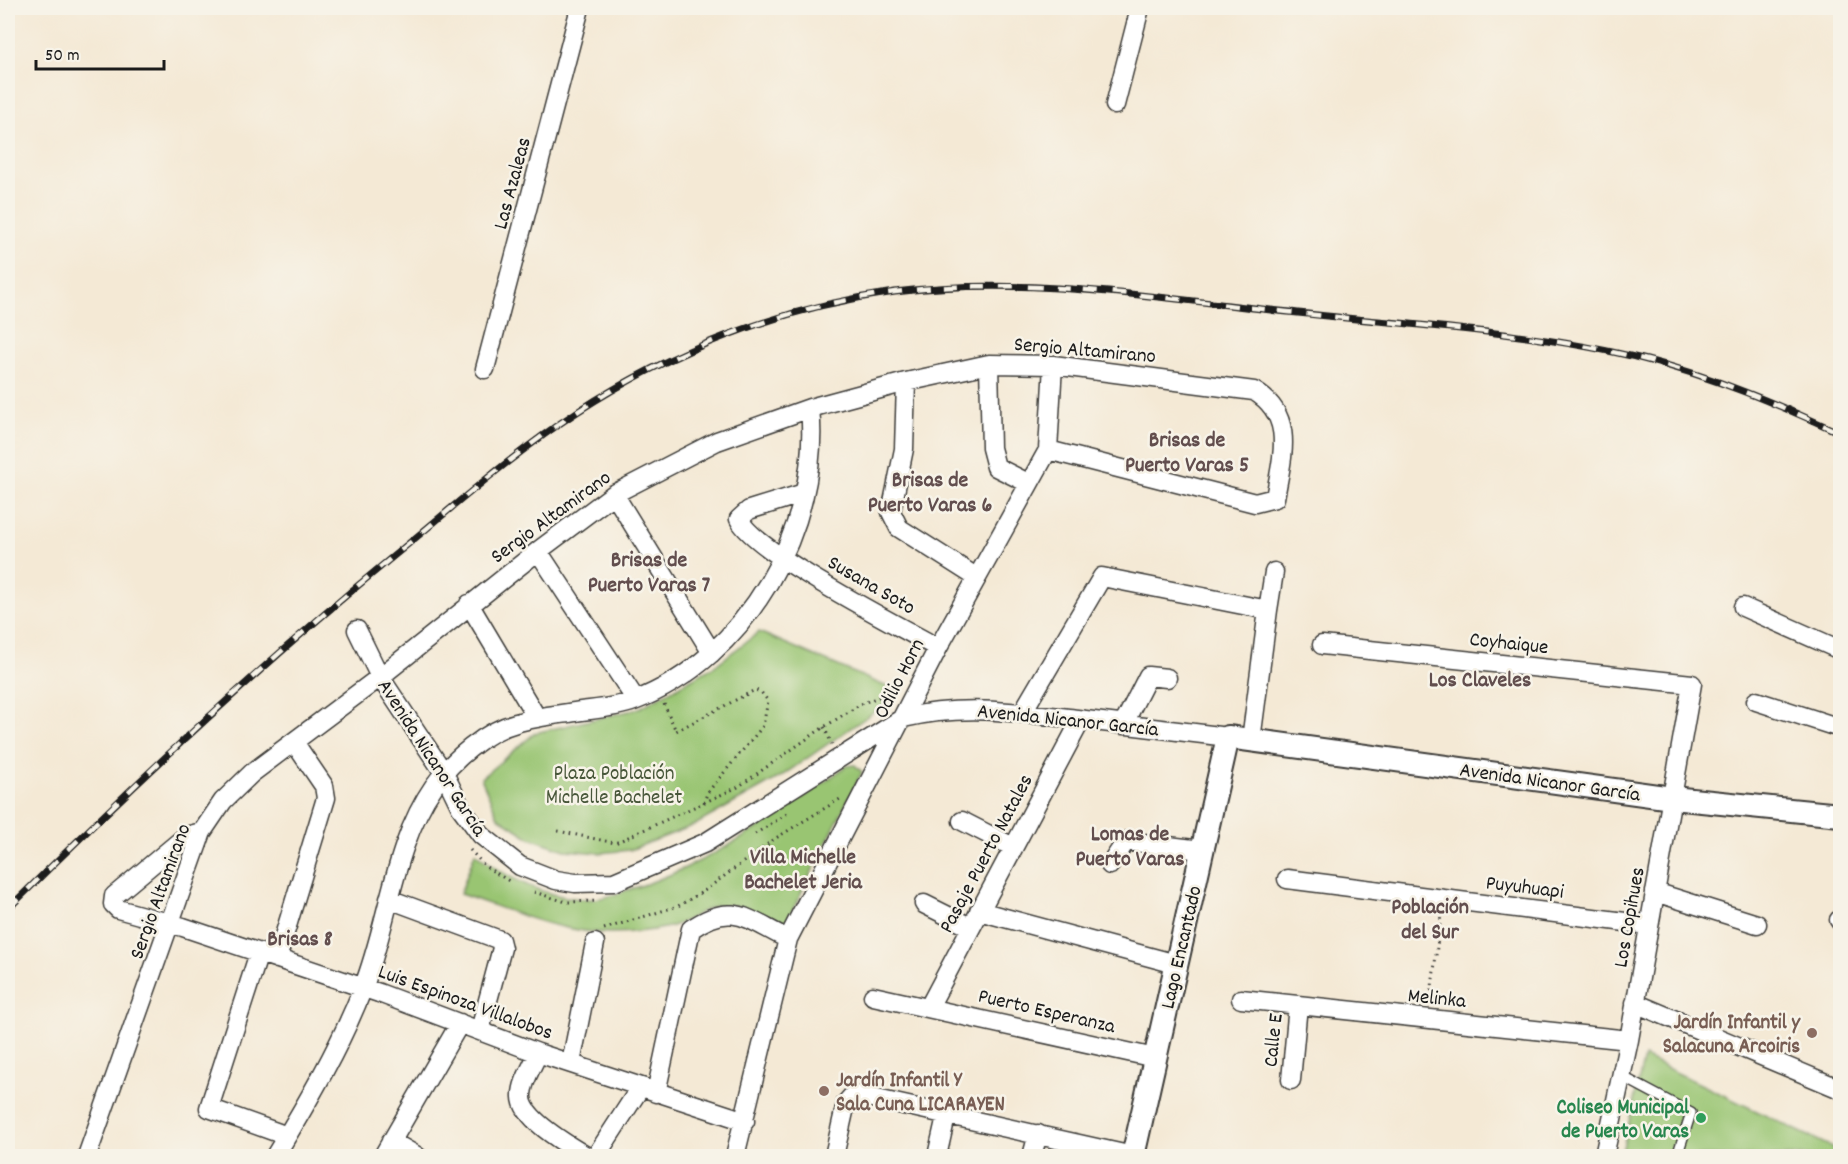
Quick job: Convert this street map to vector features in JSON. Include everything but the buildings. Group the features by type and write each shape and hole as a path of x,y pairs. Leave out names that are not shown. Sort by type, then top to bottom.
{"street":[{"name":"Las Azaleas","path":"485,369 580,8"},
{"path":"1115,105 1140,8"},
{"path":"989,364 991,448 996,467 1028,483"},
{"name":"Sergio Altamirano","path":"88,1156 202,832 223,801 252,773 380,677 469,604 614,494 717,441 810,408 906,382 989,364 1053,365 1254,391 1269,399 1279,414 1284,446 1275,498 1256,503 1048,450"},
{"path":"1048,450 1053,365"},
{"path":"906,382 904,449 891,512 893,520 899,528 976,577"},
{"path":"275,1156 329,1060 363,988 410,832 433,787 444,773 490,735 513,723 617,706 636,700 712,653 752,609 783,559 804,493 811,456 810,408"},
{"name":"Odilio Horn","path":"735,1156 788,939 938,648 1048,450"},
{"name":"Susana Soto","path":"804,493 749,510 739,519 744,530 783,559 938,648"},
{"path":"614,494 712,653"},
{"path":"538,551 636,700"},
{"path":"1251,740 1275,572"},
{"path":"1022,713 1102,577 1268,610"},
{"path":"469,604 537,718"},
{"path":"1743,607 1840,650"},
{"name":"Avenida Nicanor García","path":"357,630 380,677 444,773 470,822 506,857 538,874 556,880 595,884 614,882 705,843 903,718 960,709 1022,713 1228,737 1672,798 1840,815"},
{"name":"Coyhaique","path":"1322,645 1692,684"},
{"path":"1123,725 1148,676 1167,678"},
{"name":"Los Copihues","path":"1604,1156 1629,1040 1692,684"},
{"path":"1755,701 1840,728"},
{"name":"Pasaje Puerto Natales","path":"929,1007 1081,720"},
{"name":"Lago Encantado","path":"1133,1156 1228,737"},
{"path":"277,959 326,798 324,786 294,742"},
{"path":"851,752 867,754 877,770"},
{"path":"962,820 1012,847"},
{"name":"Luis Espinoza Villalobos","path":"202,832 186,836 114,896 113,904 117,909 171,923 363,988 648,1091 745,1121"},
{"path":"1110,865 1126,841 1202,850"},
{"name":"Puyuhuapi","path":"1287,879 1649,925"},
{"path":"1655,892 1757,924"},
{"path":"389,898 500,940 502,948 480,1030"},
{"path":"924,904 975,919 1176,964"},
{"path":"596,1156 648,1091 692,929 716,915 732,912 788,939"},
{"path":"571,1063 595,943"},
{"path":"259,953 209,1108 287,1136"},
{"name":"Puerto Esperanza","path":"873,996 1155,1058"},
{"name":"Melinka","path":"1241,999 1629,1040"},
{"path":"1635,1003 1840,1089"},
{"name":"Calle E","path":"1291,1080 1298,1005"},
{"path":"417,1156 387,1149 460,1023"},
{"path":"538,1053 522,1091 523,1106 532,1118 586,1156"},
{"path":"834,1156 846,1103 854,1094 947,1112 1133,1156"},
{"path":"937,1156 947,1112"},
{"path":"1032,1156 1038,1134"}],"lane":[{"path":"1622,1072 1627,1079 1691,1113 1677,1156"}],"path":[{"path":"558,831 615,843 738,787 806,738 861,704 906,686 921,684"},
{"path":"657,689 676,731 755,690 761,692 768,701 763,726 707,793 704,803"},
{"path":"595,943 605,927 678,906 704,891 776,838 834,802 867,789"},
{"path":"1428,1019 1443,898"}],"green space":[{"name":"Plaza Población Michelle Bachelet","path":"759,632 892,689 894,698 780,777 695,825 630,850 600,853 565,850 530,838 498,817 481,778 535,733 638,709 713,667"},
{"name":"Plaza Población Michelle Bachelet","path":"855,765 862,772 784,927 750,910 738,906 719,905 704,910 683,922 661,929 626,933 591,932 534,920 460,894 475,853 515,879 545,892 560,896 597,899 615,895 686,868 742,838 846,766"},
{"name":"Coliseo Municipal de Puerto Varas","path":"1644,1057 1840,1151 1840,1156 1621,1156"}],"railway":[{"path":"8,909 101,818 291,643 529,446 577,412 651,369 729,334 811,308 895,292 945,287 1046,287 1473,330 1604,350 1697,374 1840,433"}],"place":[{"name":"Jardín Infantil y Salacuna Arcoiris","path":"1812,1033"},
{"name":"Jardín Infantil Y Sala Cuna LICARAYEN","path":"824,1091"},
{"name":"Coliseo Municipal de Puerto Varas","path":"1701,1118"}],"district":[{"name":"Brisas de Puerto Varas 5","path":"1187,450"},
{"name":"Brisas de Puerto Varas 6","path":"930,490"},
{"name":"Brisas de Puerto Varas 7","path":"649,570"},
{"name":"Los Claveles","path":"1480,678"},
{"name":"Lomas de Puerto Varas","path":"1130,844"},
{"name":"Villa Michelle Bachelet Jeria","path":"803,868"},
{"name":"Población del Sur","path":"1430,918"},
{"name":"Brisas 8","path":"300,937"}]}
